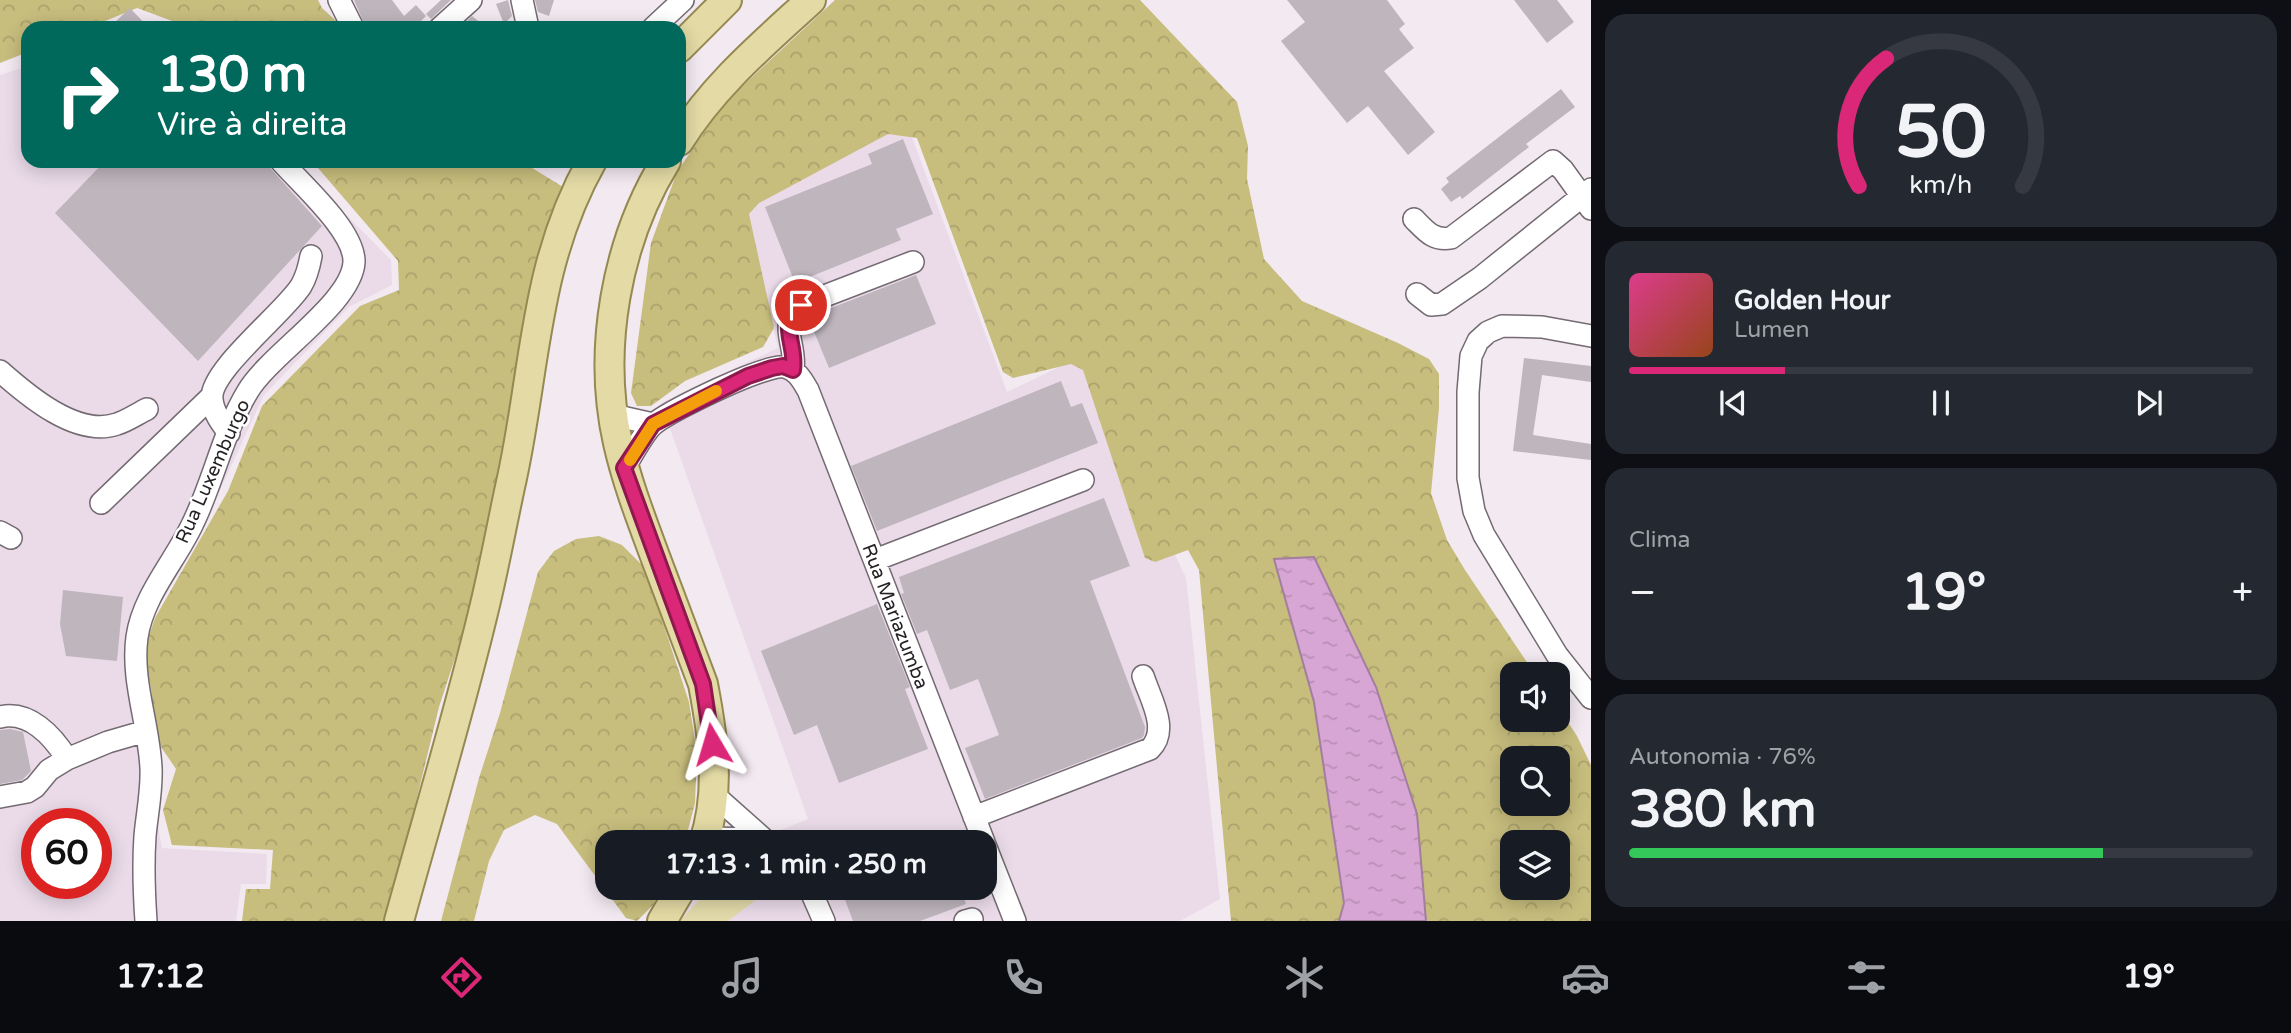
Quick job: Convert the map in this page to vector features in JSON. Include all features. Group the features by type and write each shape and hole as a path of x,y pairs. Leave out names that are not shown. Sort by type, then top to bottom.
{"main road":[{"path":"686,41 727,0"},
{"path":"686,130 733,73 811,0"},
{"path":"399,921 483,614 516,458 546,276 565,219 589,168"},
{"path":"662,168 643,205 626,251 615,301 611,343 613,415 624,468 703,684 712,744 713,794 706,830"},
{"path":"662,921 674,900"}],"street":[{"path":"339,0 350,21"},
{"path":"448,21 471,0"},
{"path":"522,0 526,21"},
{"path":"660,21 683,0"},
{"path":"1415,219 1440,240 1451,238 1553,161 1588,198 1442,304 1430,305 1417,294"},
{"name":"Rua Luxemburgo","path":"146,921 143,883 151,767 135,664 138,634 159,582 192,525 215,474 229,432 250,388 329,305 352,275 354,259 342,229 287,168"},
{"path":"102,503 211,397 217,382 244,346 300,288 309,271 310,256"},
{"path":"624,468 653,424 748,376 783,366 793,370 795,359 788,330 789,320 801,305 913,262"},
{"path":"1591,336 1542,327 1502,326 1488,332 1478,341 1471,356 1468,392 1468,478 1474,511 1484,535 1557,656 1583,679 1591,698"},
{"name":"Rua Mariazumba","path":"793,370 808,390 980,830"},
{"path":"0,371 30,398 65,418 86,424 116,425 147,410"},
{"path":"211,397 218,418 229,432"},
{"path":"613,415 653,424"},
{"path":"875,560 1083,480"},
{"path":"974,817 1150,749 1156,744 1160,728 1143,676"},
{"path":"0,717 19,715 29,720 45,731 67,759"},
{"path":"0,797 35,788 49,770 67,759 108,742 146,731"},
{"path":"713,794 754,830"},
{"name":"Rua Mariazumba","path":"997,874 1015,921"},
{"path":"815,900 824,921"}],"shaded area":[{"path":"21,68 21,168 300,168 391,260 392,285 349,307 264,395 220,490 140,597 126,669 162,848 267,854 266,884 241,884 236,921 0,921 0,75"},
{"path":"904,116 1007,392 1082,356 1186,578 1220,899 1180,921 665,921 682,900 997,900 997,830 781,830 808,819 661,403 778,348 745,209"},
{"path":"699,900 756,900 728,921 680,921"}],"green space":[{"path":"0,0 318,0 322,8 336,21 172,21 137,8 105,21 21,21 21,55 0,63"},
{"path":"835,0 1140,0 1237,102 1248,146 1247,179 1264,259 1302,301 1429,359 1439,374 1439,408 1431,493 1447,540 1527,662 1500,662 1500,732 1570,732 1570,725 1591,765 1591,921 1231,921 1199,570 1188,550 1155,562 1145,558 1083,370 1071,364 1013,378 1003,372 917,138 888,134 759,203 749,214 774,328 763,347 685,381 651,406 637,406 631,393 651,243 677,172 680,168 686,168 686,159 723,104"},
{"path":"318,168 532,168 563,187 534,270 505,444 468,618 439,707 387,921 242,921 246,889 270,889 273,850 172,845 163,810 176,769 157,741 151,688 143,653 155,618 228,491 262,406 360,306 399,290 398,261"},
{"path":"599,536 622,545 645,568 689,702 697,753 695,803 688,830 595,830 595,876 557,824 535,815 504,830 489,861 474,921 441,921 538,572 554,551 576,539"},
{"path":"613,900 656,900 637,921 626,918"}],"water":[{"path":"1314,557 1376,687 1417,814 1426,921 1339,921 1344,903 1314,702 1274,559"}],"building":[{"path":"354,0 392,0 404,16 416,5 426,16 421,21 363,21"},
{"path":"441,0 451,0 431,19 426,14"},
{"path":"508,0 512,16 507,21 503,21 496,4"},
{"path":"535,0 554,0 549,16 538,12"},
{"path":"1287,0 1387,0 1405,24 1399,29 1414,48 1384,71 1435,132 1408,155 1368,106 1347,123 1281,41 1305,22"},
{"path":"1514,0 1557,0 1574,22 1547,43"},
{"path":"130,8 142,21 116,21"},
{"path":"1561,89 1575,107 1526,144 1529,147 1462,199 1460,196 1451,202 1441,189 1449,182 1446,178"},
{"path":"903,139 933,214 896,229 901,240 795,283 765,207 872,164 868,154"},
{"path":"98,168 270,168 322,226 198,361 55,213"},
{"path":"916,275 936,324 829,368 808,317"},
{"path":"1524,358 1591,366 1591,382 1542,375 1533,435 1591,444 1591,460 1513,451"},
{"path":"1061,381 1071,407 1082,403 1098,443 877,531 851,466"},
{"path":"1104,498 1130,566 1090,581 1145,727 1144,735 985,799 965,748 999,735 978,679 950,690 927,630 917,634 901,594 904,593 899,577"},
{"path":"63,590 123,597 117,661 66,656 60,624"},
{"path":"877,604 910,687 905,689 928,749 839,783 817,725 794,735 761,651"},
{"path":"0,730 23,732 31,771 22,780 0,784"},
{"path":"845,900 965,900 966,904 920,921 853,921"}],"slow traffic":[{"path":"630,460 653,424 716,391"}],"route":[{"path":"712,744 703,684 624,468 653,424 748,376 783,366 793,370 795,359 788,330 789,320 801,305"}]}
